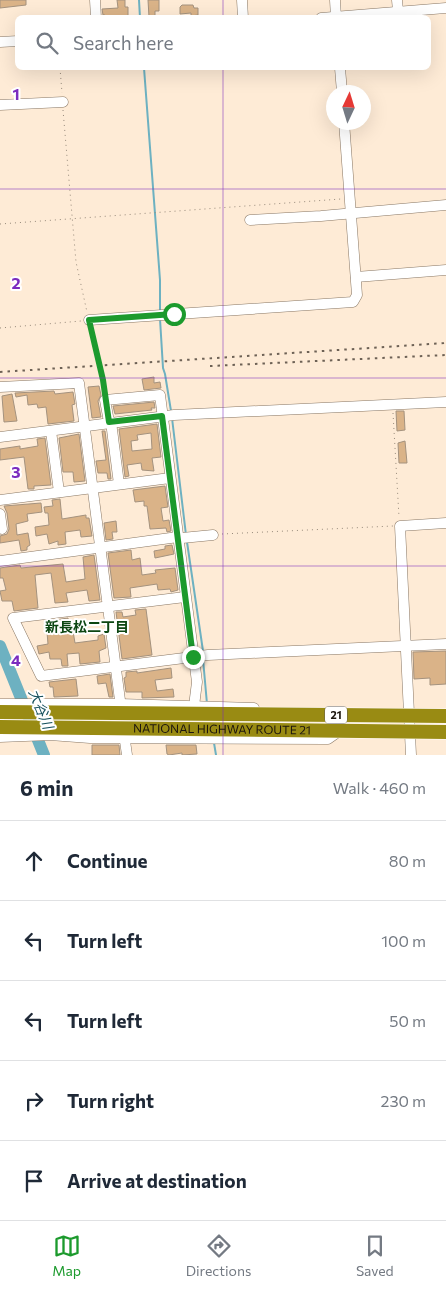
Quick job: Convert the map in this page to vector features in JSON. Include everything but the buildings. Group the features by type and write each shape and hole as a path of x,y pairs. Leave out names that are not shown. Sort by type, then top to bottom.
{"highway":[{"name":"NATIONAL HIGHWAY ROUTE 21","path":"4,708 198,710 225,714 446,716"},
{"name":"NATIONAL HIGHWAY ROUTE 21","path":"9,730 214,734 446,732"}],"street":[{"path":"94,0 96,15"},
{"path":"242,0 243,15"},
{"path":"335,0 336,15"},
{"path":"396,0 398,11"},
{"path":"357,15 446,8"},
{"path":"0,42 15,41"},
{"path":"340,70 341,85"},
{"path":"0,105 63,102"},
{"path":"89,320 353,302 357,295 345,130"},
{"path":"250,220 446,205"},
{"path":"356,278 446,270"},
{"path":"0,387 79,383 121,706"},
{"path":"119,484 106,400 160,395 168,416 170,478 184,538 185,597 200,656 197,682 198,710"},
{"path":"0,437 168,416 446,402"},
{"path":"52,431 59,492"},
{"path":"0,500 170,478"},
{"path":"0,514 2,529"},
{"path":"411,755 400,526 446,523"},
{"path":"0,561 100,547 213,535"},
{"path":"185,597 13,618 41,676 200,656 446,644"},
{"path":"43,708 121,706 198,710 265,708 276,714"},
{"path":"0,737 9,730"},
{"path":"48,731 90,738 214,734"},
{"path":"124,736 127,755"}],"path":[{"path":"60,70 78,274 106,400"},
{"path":"0,224 349,198"},
{"path":"0,328 89,320"},
{"path":"213,535 400,526 393,405"}],"waterway":[{"path":"139,0 140,15"},
{"path":"144,70 160,280 160,312"},
{"path":"160,319 163,368 171,411"},
{"path":"172,418 186,535"},
{"path":"187,542 203,651"},
{"name":"大谷川","path":"0,646 44,755"},
{"path":"203,659 207,704"},
{"path":"214,743 216,755"}],"railway":[{"path":"0,372 446,343"},
{"path":"210,366 446,355"}],"district":[{"name":"新長松二丁目","path":"87,627"}],"route":[{"path":"174,314 89,320 103,380 109,422 162,416 193,657"}]}
